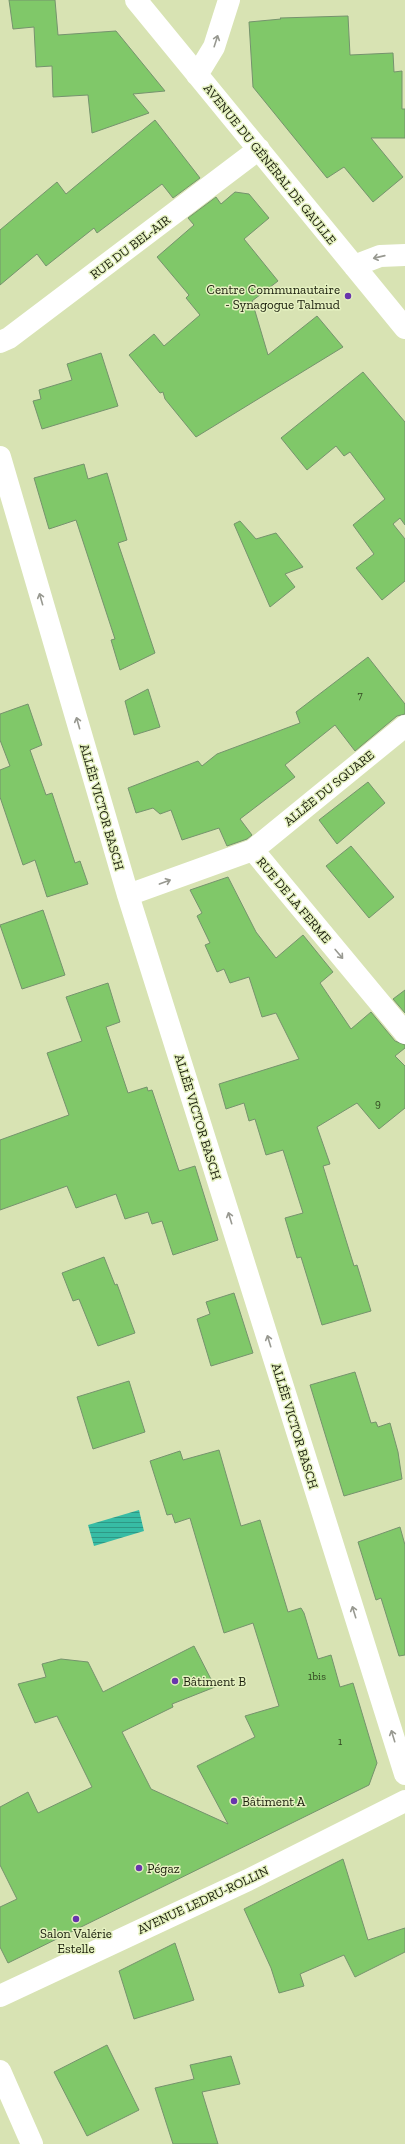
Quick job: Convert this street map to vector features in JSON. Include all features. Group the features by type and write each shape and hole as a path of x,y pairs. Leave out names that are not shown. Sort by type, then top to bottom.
{"street":[{"name":"AVENUE DU GÉNÉRAL DE GAULLE","path":"136,0 405,328"},
{"path":"197,75 214,47 229,0"},
{"name":"RUE DU BEL-AIR","path":"0,342 16,333 259,149"},
{"path":"354,266 380,256 405,255"},
{"name":"ALLÉE VICTOR BASCH","path":"0,457 128,895 405,1774"},
{"name":"ALLÉE DU SQUARE","path":"253,850 405,726"},
{"name":"RUE DE LA FERME","path":"128,895 253,850 405,1033"},
{"name":"AVENUE LEDRU-ROLLIN","path":"0,1996 248,1880 405,1801"},
{"path":"0,2071 32,2144"}],"water":[{"path":"139,1510 144,1531 94,1546 88,1525"}],"building":[{"path":"9,0 55,0 58,35 116,31 165,91 133,94 149,113 92,133 88,95 53,97 52,66 36,67 34,27 13,29"},
{"path":"348,16 350,55 393,53 394,72 402,71 402,109 405,109 405,138 371,138 403,177 373,202 344,167 327,178 253,87 249,22 281,19 280,18"},
{"path":"155,120 200,178 173,198 162,184 97,233 94,228 46,266 37,254 0,285 0,230 57,182 66,194"},
{"path":"235,192 249,194 269,218 244,239 278,281 252,301 268,355 317,316 343,347 196,437 165,399 163,392 160,393 129,355 154,334 164,346 200,315 186,298 189,295 157,257 194,225 188,218 216,197 221,204"},
{"path":"101,353 118,406 42,429 33,401 41,399 39,390 72,380 67,364"},
{"path":"363,372 405,422 405,525 400,518 393,524 405,539 405,581 382,600 356,568 374,554 353,525 385,499 350,452 344,456 336,446 307,470 281,438"},
{"path":"84,464 88,479 107,473 127,540 118,543 155,653 120,670 111,640 115,639 76,520 49,529 34,478"},
{"path":"240,521 256,539 276,533 303,567 285,574 295,587 270,607 234,524"},
{"path":"368,657 405,704 405,714 397,716 355,751 335,725 285,765 295,777 240,819 252,835 247,839 227,846 219,828 182,840 171,810 160,814 153,808 136,813 128,788 198,761 202,766 217,754 300,723 296,712"},
{"path":"148,689 160,727 134,735 125,701"},
{"path":"28,704 42,745 30,750 46,795 52,793 75,863 80,861 88,884 47,897 35,860 23,865 0,797 0,770 10,766 0,740 0,714"},
{"path":"368,782 385,803 337,844 319,820"},
{"path":"351,846 394,897 369,918 326,866"},
{"path":"228,877 256,932 276,958 303,935 333,972 320,983 351,1029 371,1012 395,1041 405,1045 405,1048 395,1056 405,1066 405,1108 379,1129 357,1103 317,1127 330,1164 323,1166 354,1266 357,1265 371,1311 322,1325 301,1257 297,1258 285,1218 303,1213 283,1150 266,1155 255,1119 249,1121 244,1103 226,1109 219,1084 299,1059 276,1013 262,1017 249,977 230,983 224,969 217,972 205,945 210,943 197,916 202,913 190,890"},
{"path":"43,910 65,975 22,989 0,925"},
{"path":"108,983 120,1022 106,1027 128,1093 147,1087 148,1091 152,1090 179,1171 195,1166 218,1240 173,1255 162,1221 152,1224 148,1212 125,1219 116,1194 76,1208 67,1186 0,1210 0,1140 69,1115 47,1053 82,1041 66,997"},
{"path":"405,990 405,1013 393,999"},
{"path":"104,1257 115,1285 117,1284 135,1333 98,1346 79,1299 73,1301 62,1273"},
{"path":"234,1293 253,1353 211,1366 197,1319 210,1314 206,1302"},
{"path":"355,1372 371,1423 376,1422 378,1427 390,1423 398,1452 402,1479 344,1496 310,1385"},
{"path":"129,1381 145,1432 93,1449 77,1397"},
{"path":"219,1450 241,1526 260,1520 288,1612 301,1608 304,1613 318,1659 331,1655 340,1687 353,1683 377,1763 369,1785 8,1963 0,1947 0,1907 17,1899 0,1865 0,1807 28,1792 38,1813 92,1787 57,1716 35,1723 18,1684 46,1677 42,1664 61,1659 88,1662 103,1692 194,1646 215,1687 172,1704 173,1707 122,1732 151,1789 228,1824 197,1766 255,1737 245,1716 279,1706 253,1623 224,1633 190,1518 175,1523 172,1514 167,1515 150,1461 180,1451 183,1460"},
{"path":"400,1527 405,1545 405,1655 399,1656 381,1598 376,1600 358,1542"},
{"path":"343,1859 368,1940 405,1928 405,1952 355,1977 344,1955 300,1974 304,1986 279,1993 271,1968 244,1909"},
{"path":"175,1943 194,2000 134,2019 119,1971"},
{"path":"107,2045 139,2110 87,2136 54,2072"},
{"path":"231,2056 240,2084 202,2092 218,2144 173,2144 155,2088 194,2079 190,2065"}],"place":[{"name":"Centre Communautaire - Synagogue Talmud","path":"348,296"},
{"name":"Bâtiment B","path":"175,1681"},
{"name":"Bâtiment A","path":"234,1801"},
{"name":"Pégaz","path":"139,1868"},
{"name":"Salon Valérie Estelle","path":"76,1919"}]}
